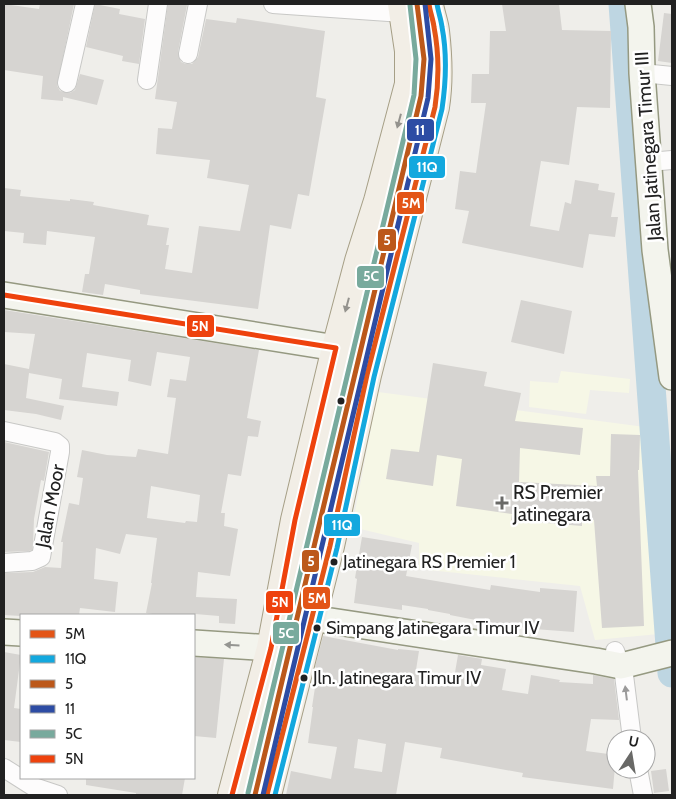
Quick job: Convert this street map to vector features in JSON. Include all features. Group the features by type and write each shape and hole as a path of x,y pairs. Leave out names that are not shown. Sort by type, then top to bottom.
{"main road":[{"path":"267,795 330,546 367,375 435,107 438,85 437,62 434,29 429,4"},
{"path":"232,795 271,648 295,520 336,348 409,84 408,51 402,8"},
{"path":"246,746 277,753"}],"street":[{"path":"67,83 85,4"},
{"path":"147,80 158,4"},
{"path":"188,54 198,4"},
{"path":"273,4 402,8"},
{"name":"Jalan Jatinegara Timur III","path":"638,4 641,27 642,73 660,161 672,377"},
{"path":"642,73 672,76"},
{"path":"4,295 336,348"},
{"name":"Jalan Moor","path":"4,431 55,442 60,446 60,452 41,557 32,561 4,563"},
{"path":"311,618 623,656 672,642"},
{"path":"4,632 20,633"},
{"path":"195,643 271,648"},
{"path":"623,656 631,729"},
{"path":"4,768 20,778"},
{"path":"21,779 34,787 58,795"},
{"path":"640,779 643,795"}],"shaded area":[{"path":"561,371 630,379 629,393 590,390 586,414 529,407 530,381 558,383"},
{"name":"RS Premier Jatinegara","path":"378,392 645,427 647,479 659,634 595,640 580,586 419,569 419,543 352,527"}],"building":[{"path":"4,4 39,9 40,4 74,4 57,86 60,91 70,93 75,90 80,74 104,80 97,105 63,97 63,101 41,99 43,76 4,70"},
{"path":"95,4 120,9 119,14 145,19 139,64 122,61 123,56 86,47"},
{"path":"168,4 187,5 178,52 181,62 186,64 192,64 198,57 206,19 236,23 237,18 325,31 316,97 326,99 309,196 298,194 291,229 270,225 258,309 140,294 140,290 105,284 103,295 82,292 85,274 89,274 95,237 47,231 46,245 23,243 24,233 4,231 4,188 21,190 20,196 94,202 93,205 149,215 147,225 169,228 166,245 169,245 165,269 192,273 199,226 240,231 249,185 207,178 210,160 156,154 158,128 172,129 177,102 155,99"},
{"path":"502,4 559,4 562,30 611,31 610,108 577,107 569,165 541,161 530,226 559,231 565,202 571,204 575,180 599,184 598,190 615,193 611,217 618,217 615,237 589,234 583,268 462,243 469,211 455,209 460,171 476,173 486,103 471,103 472,74 489,74 490,31 506,31"},
{"path":"664,13 672,14 672,63 658,61"},
{"path":"521,300 572,311 564,354 511,342"},
{"path":"4,310 259,350 247,418 261,421 258,437 248,436 241,476 228,474 221,513 225,513 224,526 238,529 230,576 198,572 196,597 237,599 235,624 219,623 219,616 146,613 152,583 157,538 126,534 120,554 96,548 94,579 118,582 115,612 80,608 79,614 4,615 4,573 33,572 45,567 61,568 63,542 61,542 69,503 79,505 83,478 77,477 82,450 107,455 136,457 138,449 168,454 176,398 167,397 170,379 186,381 190,357 157,352 151,386 128,381 131,360 87,353 82,387 119,392 117,406 59,399 62,379 29,373 26,398 64,406 61,420 36,414 4,410 4,364 29,369 35,334 4,332","holes":["151,486 200,495 197,522 186,521 185,523 147,518"]},
{"path":"433,363 487,372 484,386 521,393 515,421 583,428 580,455 520,448 519,482 597,486 596,476 610,476 611,434 640,435 638,470 644,626 602,628 594,520 582,520 582,526 511,520 512,514 456,506 462,459 437,455 433,486 386,479 391,449 419,452"},
{"path":"4,442 49,452 44,481 41,480 34,519 32,550 29,551 4,552"},
{"path":"362,537 412,545 406,576 490,590 491,585 540,592 540,588 577,591 574,632 534,629 486,622 402,605 402,610 354,603 357,579 355,578"},
{"path":"323,636 398,650 419,651 416,670 454,678 458,655 482,659 481,665 506,669 502,690 528,694 531,675 560,680 559,682 593,684 593,675 614,679 619,720 591,719 586,751 606,754 606,779 614,779 613,789 522,777 523,773 440,758 442,748 405,742 396,795 286,795 291,771 331,779 337,747 308,743 318,668 315,667","holes":["358,739 386,744 382,772 354,768"]},
{"path":"4,652 20,655 14,708 20,709 20,742 4,740"},
{"path":"195,657 224,659 216,738 195,736"},
{"path":"666,769 669,791 654,793 652,779 656,779 656,770"},
{"path":"86,779 185,779 182,795 136,795 136,793 86,785"}],"waterway":[{"path":"623,4 672,673"}],"transit line":[{"name":"5","path":"255,795 421,96 424,59 417,4"},
{"name":"11","path":"263,795 428,98 431,59 425,4"},
{"name":"5M","path":"267,795 330,546 367,375 435,107 438,57 434,24 429,4"},
{"name":"11Q","path":"275,795 337,548 374,377 442,109 445,57 444,37 437,4"},
{"name":"5C","path":"248,793 414,95 416,59 410,5"},
{"name":"5N","path":"4,295 336,348 295,520 271,648 232,795"}],"place":[{"name":"RS Premier Jatinegara","path":"502,503"},
{"name":"Jatinegara RS Premier 1","path":"334,562"},
{"name":"Simpang Jatinegara Timur IV","path":"317,628"},
{"name":"Jln. Jatinegara Timur IV","path":"304,678"}]}
